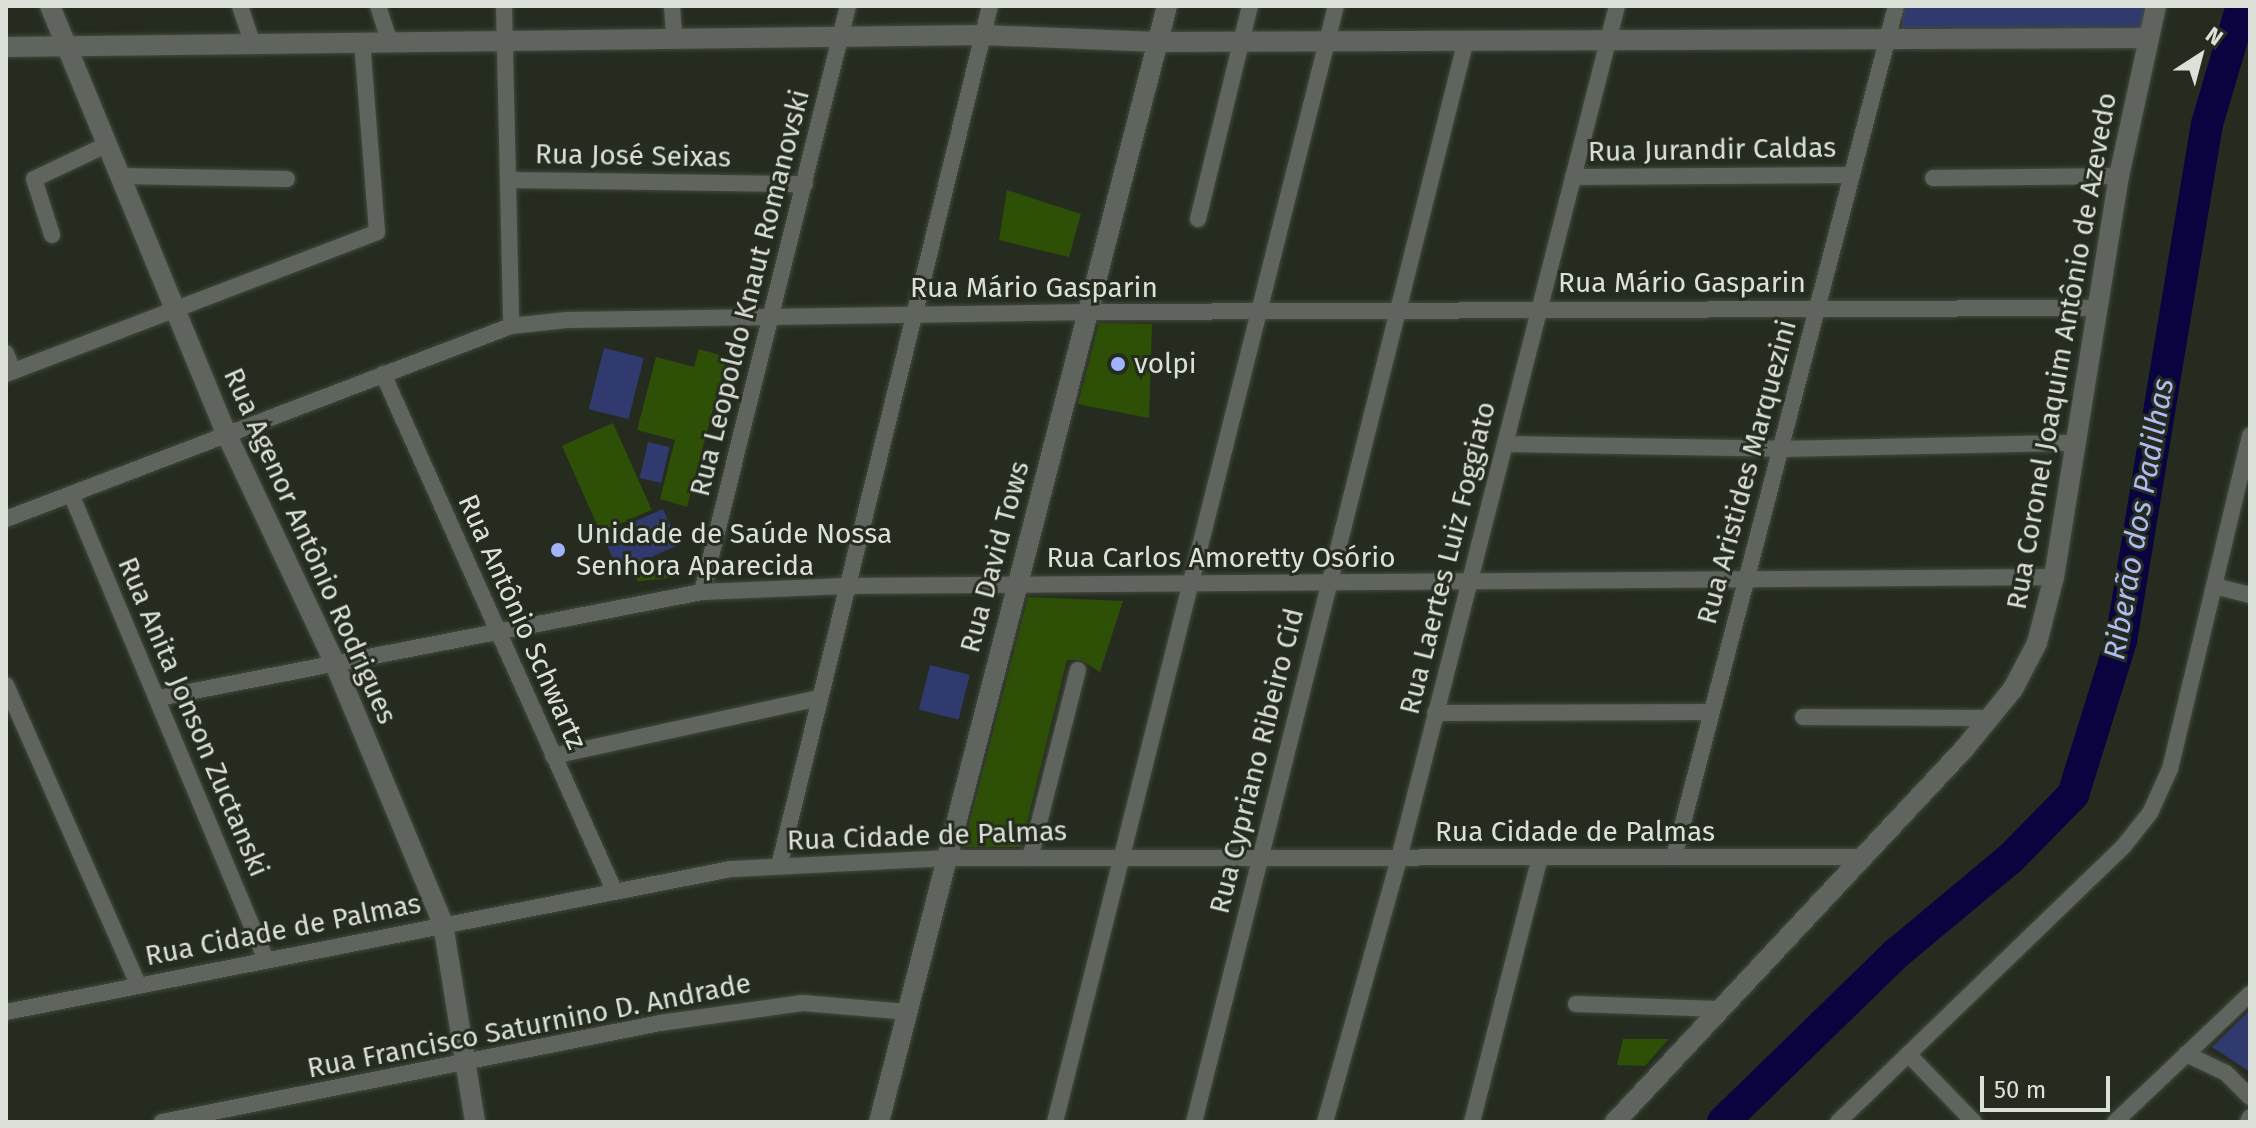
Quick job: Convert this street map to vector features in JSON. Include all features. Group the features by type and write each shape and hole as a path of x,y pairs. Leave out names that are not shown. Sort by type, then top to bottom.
{"street":[{"name":"Rua Agenor Antônio Rodrigues","path":"50,6 225,431 334,662 443,924 475,1122"},
{"path":"240,6 253,45"},
{"path":"378,6 390,42"},
{"path":"504,6 511,326"},
{"path":"672,6 674,38"},
{"name":"Rua Leopoldo Knaut Romanovski","path":"702,592 848,6"},
{"path":"779,866 845,586 990,6"},
{"name":"Rua David Tows","path":"879,1122 1167,6"},
{"path":"1198,219 1250,6"},
{"path":"1055,1122 1118,858 1336,6"},
{"name":"Rua Laertes Luiz Foggiato","path":"1325,1122 1399,858 1617,6"},
{"name":"Rua Aristides Marquezini","path":"1674,857 1896,6"},
{"name":"Rua Coronel Joaquim Antônio de Azevedo","path":"1615,1122 1990,718 2037,643 2054,577 2119,176 2156,6"},
{"path":"6,47 67,49 674,38 840,40 982,35 1158,42 1609,36 2147,38"},
{"name":"Rua Cypriano Ribeiro Cid","path":"1194,1122 1466,40"},
{"path":"6,353 10,372 377,232 362,43"},
{"path":"52,235 34,179 108,144"},
{"name":"Rua Jurandir Caldas","path":"1573,177 1852,175"},
{"path":"121,176 287,179"},
{"path":"1933,178 2119,176"},
{"name":"Rua José Seixas","path":"508,180 805,184"},
{"name":"Rua Mário Gasparin","path":"6,519 225,431 511,326 772,316 1088,312 1257,314 1539,309 2098,308"},
{"name":"Rua Antônio Schwartz","path":"383,374 614,890"},
{"path":"1838,1122 2123,847 2150,813 2170,769 2250,435"},
{"path":"1505,444 1780,449 2076,443"},
{"name":"Rua Anita Jonson Zuctanski","path":"71,494 266,960"},
{"name":"Rua Carlos Amoretty Osório","path":"158,698 702,592 845,586 1745,583 2054,577"},
{"path":"2214,586 2250,595"},
{"path":"1030,858 1078,670"},
{"path":"6,685 139,986"},
{"path":"553,756 819,698"},
{"path":"1435,713 1711,712"},
{"path":"1803,717 1990,718"},
{"name":"Rua Cidade de Palmas","path":"6,1012 731,869 946,858 1863,857"},
{"path":"1472,1122 1540,858"},
{"path":"2115,1122 2250,994"},
{"name":"Rua Francisco Saturnino D. Andrade","path":"162,1122 660,1023 803,1003 907,1012"},
{"path":"1576,1004 1722,1009"},
{"path":"1908,1054 1974,1122"},
{"path":"2186,1054 2226,1073 2250,1097"}],"shaded area":[{"path":"1902,6 2148,6 2148,28 1902,28"},
{"path":"604,348 644,358 629,419 589,409"},
{"path":"648,442 669,447 661,483 640,478"},
{"path":"663,509 679,545 619,571 603,536"},
{"path":"930,665 970,675 959,720 919,710"},
{"path":"2250,1010 2250,1072 2212,1047"}],"building":[{"path":"1007,190 1081,214 1069,257 999,240"},
{"name":"volpi","path":"1099,323 1152,324 1149,418 1078,404"},
{"path":"699,349 727,357 687,507 660,499 675,440 637,430 656,357 694,367"},
{"path":"613,423 652,510 600,533 562,446"},
{"path":"675,561 677,577 637,582 635,566"},
{"path":"1028,597 1123,601 1100,672 1081,660 1067,660 1021,847 963,847"},
{"path":"1623,1039 1669,1039 1645,1066 1617,1065"}],"waterway":[{"name":"Riberão dos Padilhas","path":"1723,1122 1897,953 2010,859 2073,795 2121,641 2207,124 2242,6"}],"place":[{"name":"volpi","path":"1118,364"},
{"name":"Unidade de Saúde Nossa Senhora Aparecida","path":"558,550"}]}
